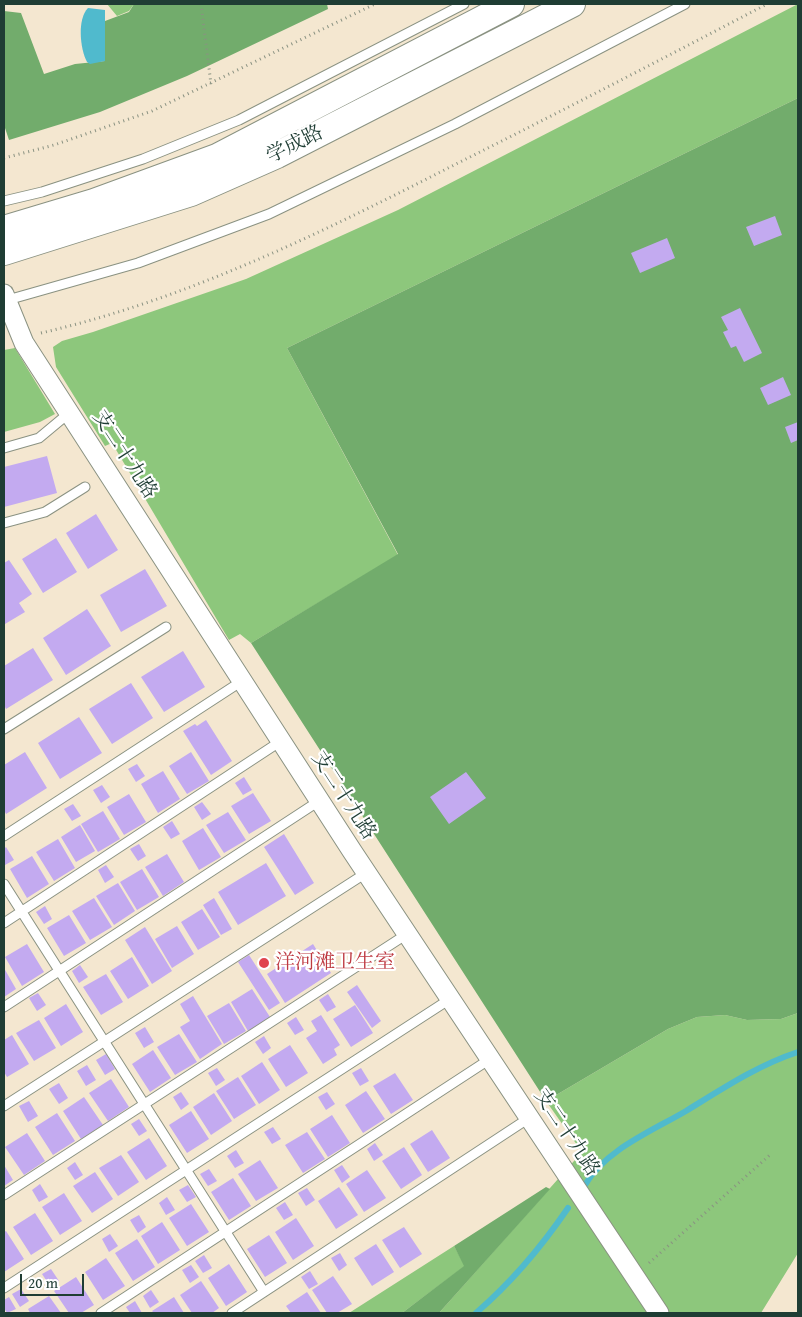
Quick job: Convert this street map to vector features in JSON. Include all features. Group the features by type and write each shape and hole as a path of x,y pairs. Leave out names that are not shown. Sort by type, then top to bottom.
{"main road":[{"name":"学成路","path":"4,229 94,202 217,157 511,4"},
{"name":"学成路","path":"4,252 191,193 277,155 572,4"}],"street":[{"name":"支二十九路","path":"5,299 22,337 319,801 659,1313"}],"lane":[{"path":"4,201 42,192 143,159 239,120 464,4"},
{"path":"5,299 138,263 269,214 455,124 686,4"},
{"path":"4,448 39,438 69,412"},
{"path":"4,523 45,512 85,487"},
{"path":"4,729 166,627"},
{"path":"4,836 242,681"},
{"path":"4,922 281,741"},
{"path":"4,1008 319,801"},
{"path":"4,1106 366,873"},
{"path":"4,884 264,1292"},
{"path":"4,1195 407,934"},
{"path":"4,1288 187,1171 450,998"},
{"path":"101,1313 490,1059"},
{"path":"232,1313 529,1118"}],"path":[{"path":"201,4 211,84"},
{"path":"4,158 54,145 152,111 375,4"},
{"path":"22,337 92,321 210,280 345,220 626,79 767,4"},
{"path":"634,1276 771,1154"}],"green space":[{"path":"107,4 134,4 129,11 117,16"},
{"path":"134,4 327,4 328,9 187,76 100,112 9,140 4,125 4,11 21,13 44,74 75,64 105,61 105,21 129,12"},
{"path":"798,4 798,98 287,348 398,555 251,643 240,634 229,640 112,443 105,446 56,367 53,347 62,341 246,279 398,210"},
{"path":"798,98 798,1013 781,1019 747,1020 725,1015 697,1017 668,1029 546,1101 251,643 398,554 287,348"},
{"path":"15,348 55,414 40,422 4,432 4,350"},
{"path":"798,1013 798,1253 761,1313 439,1313 582,1152 546,1101 668,1029 697,1017 725,1015 747,1020 781,1019"},
{"path":"546,1187 550,1189 439,1313 402,1313 464,1266 454,1246"},
{"path":"454,1246 465,1266 402,1313 349,1313"}],"water":[{"path":"88,8 105,10 105,61 90,64 87,62 81,42 82,19"}],"building":[{"path":"775,216 782,235 754,246 746,227"},
{"path":"667,238 675,258 640,273 631,253"},
{"path":"740,308 762,353 744,362 736,346 731,348 723,332 728,330 721,317"},
{"path":"783,377 791,395 768,405 760,388"},
{"path":"798,422 798,440 791,443 785,427"},
{"path":"47,456 57,493 4,507 4,467"},
{"path":"96,514 118,550 88,569 66,533"},
{"path":"56,538 77,572 43,593 22,559"},
{"path":"9,560 32,594 19,603 25,612 5,624 4,563"},
{"path":"145,569 167,606 121,632 100,595"},
{"path":"87,609 111,646 66,675 43,638"},
{"path":"33,648 53,680 6,709 4,705 4,666"},
{"path":"183,651 205,687 164,712 141,677"},
{"path":"131,683 153,718 112,744 89,709"},
{"path":"79,717 102,753 60,779 38,743"},
{"path":"206,720 232,761 211,775 183,731 195,724 197,726"},
{"path":"25,752 47,788 6,814 4,810 4,765"},
{"path":"191,752 209,781 187,794 169,766"},
{"path":"137,764 145,776 136,782 128,769"},
{"path":"163,771 180,799 158,813 141,784"},
{"path":"466,772 486,798 449,824 430,797"},
{"path":"244,777 252,790 243,795 235,783"},
{"path":"102,785 110,797 101,803 93,790"},
{"path":"253,793 271,821 249,834 231,806"},
{"path":"129,794 146,822 124,835 107,807"},
{"path":"202,802 211,814 202,820 194,807"},
{"path":"73,804 81,816 72,821 64,809"},
{"path":"103,811 120,839 98,852 81,824"},
{"path":"228,812 246,840 224,853 206,825"},
{"path":"172,821 180,834 171,839 163,827"},
{"path":"80,825 95,851 76,862 61,837"},
{"path":"203,828 221,857 199,870 182,841"},
{"path":"284,834 314,883 295,895 264,847"},
{"path":"58,839 75,868 54,881 36,852"},
{"path":"139,844 146,856 138,861 130,849"},
{"path":"6,847 14,860 5,865 4,849"},
{"path":"167,854 184,882 163,896 145,867"},
{"path":"32,856 49,884 27,898 10,869"},
{"path":"266,863 286,896 238,925 218,892"},
{"path":"106,865 114,877 105,883 98,870"},
{"path":"142,869 159,897 137,910 120,882"},
{"path":"118,883 135,911 114,925 96,896"},
{"path":"94,898 112,927 90,940 72,911"},
{"path":"214,898 232,929 221,935 203,905"},
{"path":"45,906 52,919 44,924 36,912"},
{"path":"202,909 220,937 198,950 181,922"},
{"path":"69,915 86,943 64,956 47,928"},
{"path":"177,926 194,954 172,968 155,939"},
{"path":"145,927 172,971 152,984 125,940"},
{"path":"27,944 44,972 22,986 5,957"},
{"path":"313,944 331,973 285,1003 267,974"},
{"path":"249,955 280,1003 269,1010 238,962"},
{"path":"132,957 149,986 128,999 110,971"},
{"path":"80,965 88,977 79,983 72,971"},
{"path":"4,968 16,989 4,997"},
{"path":"106,974 123,1002 101,1015 83,987"},
{"path":"357,985 381,1021 372,1028 347,992"},
{"path":"252,989 270,1017 248,1031 231,1002"},
{"path":"38,993 46,1005 37,1011 29,998"},
{"path":"328,994 336,1007 327,1012 319,1000"},
{"path":"193,996 222,1044 200,1059 180,1027 190,1021 180,1004"},
{"path":"229,1003 246,1031 224,1044 207,1016"},
{"path":"66,1004 83,1032 61,1046 44,1018"},
{"path":"355,1005 373,1033 351,1047 333,1019"},
{"path":"321,1015 340,1045 334,1049 337,1055 323,1064 306,1038 317,1031 311,1021"},
{"path":"296,1017 304,1030 295,1035 287,1023"},
{"path":"39,1020 56,1048 34,1061 16,1033"},
{"path":"145,1027 154,1042 144,1048 135,1033"},
{"path":"179,1034 197,1062 175,1075 157,1047"},
{"path":"12,1035 29,1064 7,1077 4,1072 4,1040"},
{"path":"264,1036 271,1048 263,1054 255,1042"},
{"path":"290,1045 308,1073 286,1087 268,1059"},
{"path":"153,1050 171,1078 150,1092 132,1064"},
{"path":"106,1054 115,1069 105,1075 96,1060"},
{"path":"262,1062 280,1090 259,1104 241,1076"},
{"path":"87,1065 96,1080 86,1086 77,1071"},
{"path":"217,1068 225,1080 216,1086 208,1073"},
{"path":"361,1068 369,1081 360,1086 352,1073"},
{"path":"395,1073 413,1100 391,1114 373,1086"},
{"path":"238,1077 256,1105 234,1119 216,1091"},
{"path":"111,1079 129,1107 108,1121 89,1093"},
{"path":"59,1083 68,1098 59,1104 49,1089"},
{"path":"366,1091 385,1119 363,1133 345,1105"},
{"path":"181,1092 189,1104 181,1110 173,1097"},
{"path":"327,1092 335,1104 326,1110 318,1097"},
{"path":"214,1093 232,1121 211,1135 193,1107"},
{"path":"84,1097 103,1125 81,1139 63,1111"},
{"path":"29,1101 38,1116 28,1122 19,1106"},
{"path":"191,1111 209,1139 187,1153 169,1125"},
{"path":"57,1113 75,1141 53,1155 35,1127"},
{"path":"332,1115 350,1143 328,1157 310,1129"},
{"path":"139,1119 147,1131 139,1136 131,1124"},
{"path":"273,1127 281,1139 272,1144 264,1132"},
{"path":"432,1130 450,1158 428,1172 410,1144"},
{"path":"307,1132 325,1159 303,1173 285,1145"},
{"path":"27,1133 45,1161 24,1175 5,1147"},
{"path":"149,1138 167,1166 146,1180 127,1152"},
{"path":"375,1143 383,1155 374,1161 367,1149"},
{"path":"404,1147 422,1175 401,1189 382,1161"},
{"path":"236,1150 244,1163 235,1168 227,1156"},
{"path":"121,1155 139,1182 118,1196 99,1168"},
{"path":"260,1160 278,1188 256,1201 238,1174"},
{"path":"75,1162 83,1175 75,1180 67,1168"},
{"path":"4,1165 13,1180 4,1186"},
{"path":"342,1165 350,1177 342,1183 334,1170"},
{"path":"209,1169 217,1181 208,1186 200,1174"},
{"path":"367,1170 386,1198 364,1212 346,1184"},
{"path":"95,1172 113,1199 92,1213 73,1186"},
{"path":"233,1178 251,1206 229,1220 211,1192"},
{"path":"40,1184 48,1197 39,1202 32,1190"},
{"path":"188,1185 196,1197 187,1202 179,1190"},
{"path":"339,1187 358,1215 336,1229 318,1201"},
{"path":"307,1188 315,1200 306,1206 298,1193"},
{"path":"64,1193 82,1221 60,1235 42,1207"},
{"path":"167,1197 175,1210 166,1215 159,1203"},
{"path":"285,1202 293,1215 284,1220 276,1208"},
{"path":"191,1204 209,1232 187,1246 169,1218"},
{"path":"35,1213 53,1241 31,1255 13,1227"},
{"path":"139,1215 146,1227 138,1233 130,1220"},
{"path":"296,1218 314,1246 293,1260 275,1232"},
{"path":"162,1222 180,1250 158,1264 141,1236"},
{"path":"404,1227 422,1254 400,1268 382,1240"},
{"path":"6,1231 24,1259 4,1272 4,1232"},
{"path":"110,1234 118,1246 109,1252 102,1239"},
{"path":"269,1235 287,1263 265,1277 247,1249"},
{"path":"137,1239 155,1267 133,1281 115,1253"},
{"path":"376,1244 394,1272 372,1286 354,1258"},
{"path":"340,1253 347,1265 339,1271 331,1258"},
{"path":"204,1255 212,1268 203,1273 195,1261"},
{"path":"106,1258 125,1286 103,1300 85,1272"},
{"path":"229,1264 247,1292 226,1306 208,1278"},
{"path":"191,1265 199,1277 190,1283 182,1270"},
{"path":"51,1269 59,1281 50,1286 42,1274"},
{"path":"310,1271 318,1284 309,1289 301,1277"},
{"path":"333,1276 352,1304 337,1313 327,1313 312,1290"},
{"path":"76,1277 94,1305 81,1313 69,1313 54,1291"},
{"path":"201,1281 219,1308 212,1313 192,1313 180,1295"},
{"path":"21,1289 29,1301 20,1307 12,1294"},
{"path":"151,1290 159,1302 150,1308 143,1296"},
{"path":"307,1292 321,1313 291,1313 286,1306"},
{"path":"49,1296 61,1313 30,1313 28,1309"},
{"path":"9,1297 16,1309 7,1313 4,1308 4,1300"},
{"path":"174,1297 184,1313 154,1313 152,1311"},
{"path":"135,1301 142,1313 130,1313 126,1307"}],"waterway":[{"path":"585,1185 604,1161 630,1142 754,1071 798,1052"},
{"path":"476,1313 526,1263 568,1208"}],"place":[{"name":"洋河滩卫生室","path":"264,963"}]}
